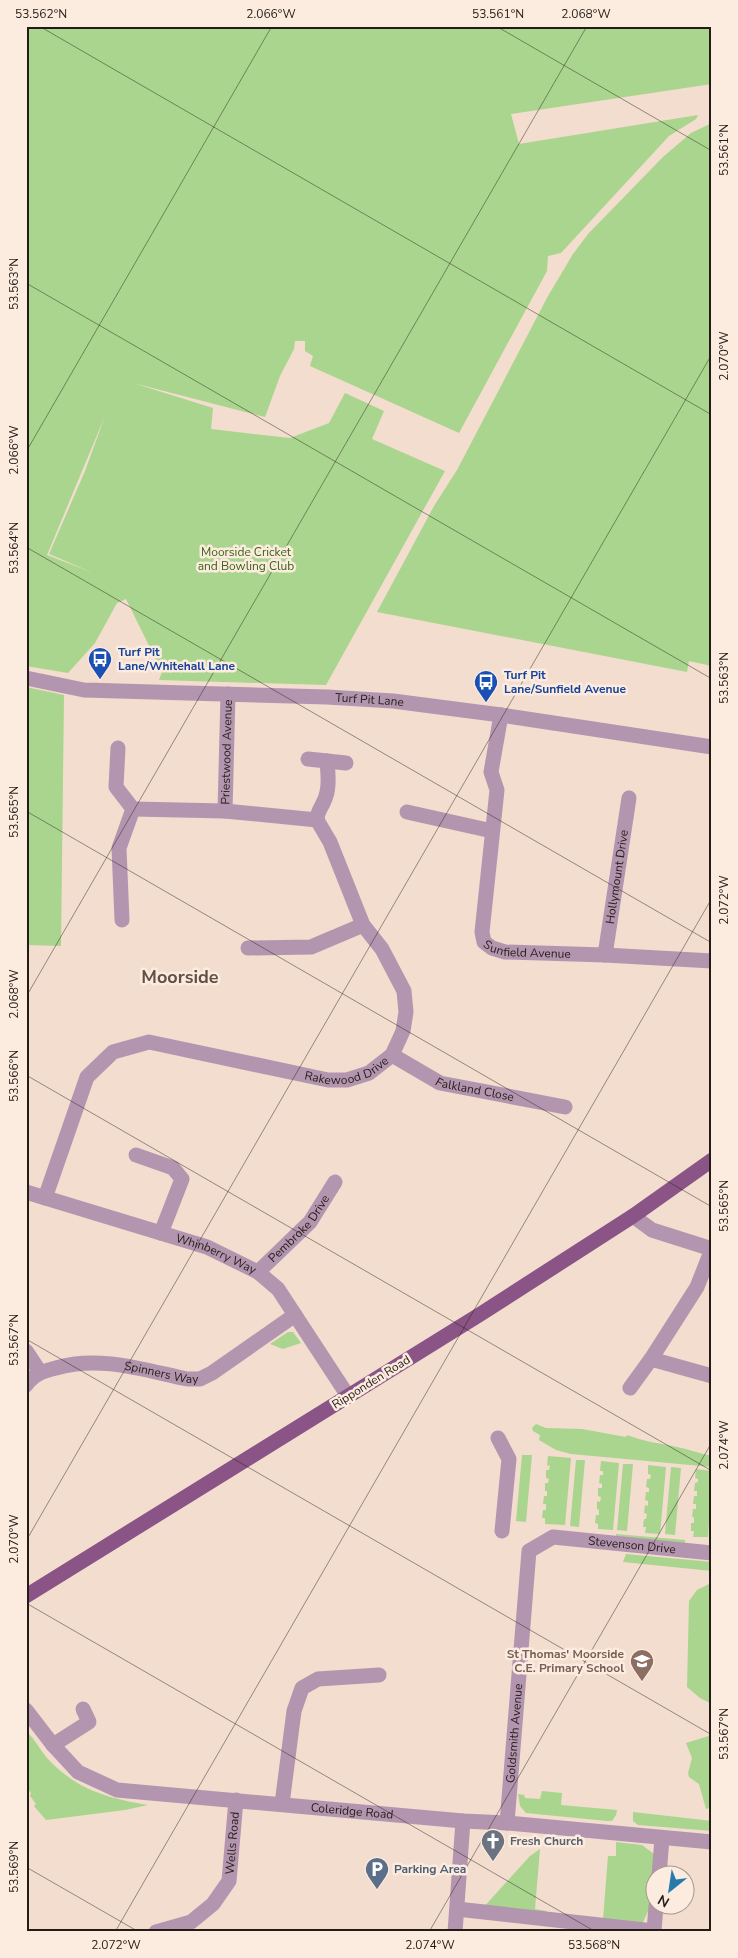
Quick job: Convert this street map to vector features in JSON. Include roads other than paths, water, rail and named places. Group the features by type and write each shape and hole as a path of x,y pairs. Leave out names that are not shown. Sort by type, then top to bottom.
{"main road":[{"name":"Ripponden Road","path":"26,1596 479,1315 633,1216 712,1160"}],"street":[{"name":"Turf Pit Lane","path":"26,678 84,690 384,700 501,715 712,747"},
{"name":"Priestwood Avenue","path":"224,811 228,694"},
{"name":"Sunfield Avenue","path":"501,715 491,772 498,790 482,932 484,942 492,948 505,952 712,961"},
{"path":"118,748 116,787 133,809"},
{"path":"308,759 346,763"},
{"path":"133,809 224,811 317,820 317,812 324,801 328,784 328,761"},
{"name":"Hollymount Drive","path":"605,955 629,798"},
{"path":"122,920 119,848 133,809"},
{"path":"407,812 492,831"},
{"name":"Rakewood Drive","path":"45,1198 87,1077 113,1052 149,1042 328,1080 347,1080 370,1073 392,1055 403,1031 406,1012 404,991 382,949 363,925 330,842 317,820"},
{"path":"248,948 311,947 363,925"},
{"name":"Falkland Close","path":"392,1055 440,1082 565,1107"},
{"path":"136,1155 173,1168 182,1178 161,1233"},
{"name":"Pembroke Drive","path":"258,1272 310,1222 335,1182"},
{"name":"Whinberry Way","path":"26,1192 207,1246 258,1272 278,1289 348,1396"},
{"path":"630,1388 697,1287 712,1249 652,1230 633,1216"},
{"name":"Spinners Way","path":"26,1385 30,1379 40,1372 70,1363 102,1362 187,1379 200,1379 250,1348 295,1314"},
{"path":"26,1351 40,1372"},
{"path":"651,1359 712,1376"},
{"path":"498,1438 509,1459 502,1531"},
{"name":"Stevenson Drive","path":"553,1537 712,1553"},
{"name":"Goldsmith Avenue","path":"507,1822 529,1551 553,1537"},
{"path":"282,1804 294,1711 302,1688 318,1679 379,1675"},
{"name":"Coleridge Road","path":"26,1710 53,1745 78,1772 117,1790 463,1821 507,1822 712,1842"},
{"path":"53,1745 89,1722 84,1710"},
{"name":"Wells Road","path":"156,1932 191,1922 213,1904 229,1881 236,1800"},
{"path":"455,1932 463,1821"},
{"path":"660,1866 662,1838"},
{"path":"457,1909 654,1931 655,1916"}],"place":[{"name":"Turf Pit Lane/Whitehall Lane","path":"100,680"},
{"name":"Turf Pit Lane/Sunfield Avenue","path":"486,703"},
{"name":"St Thomas' Moorside C.E. Primary School","path":"642,1682"},
{"name":"Fresh Church","path":"493,1862"},
{"name":"Parking Area","path":"377,1890"}],"district":[{"name":"Moorside","path":"180,977"}],"park label":[{"name":"Moorside Cricket and Bowling Club","path":"246,559"}]}
